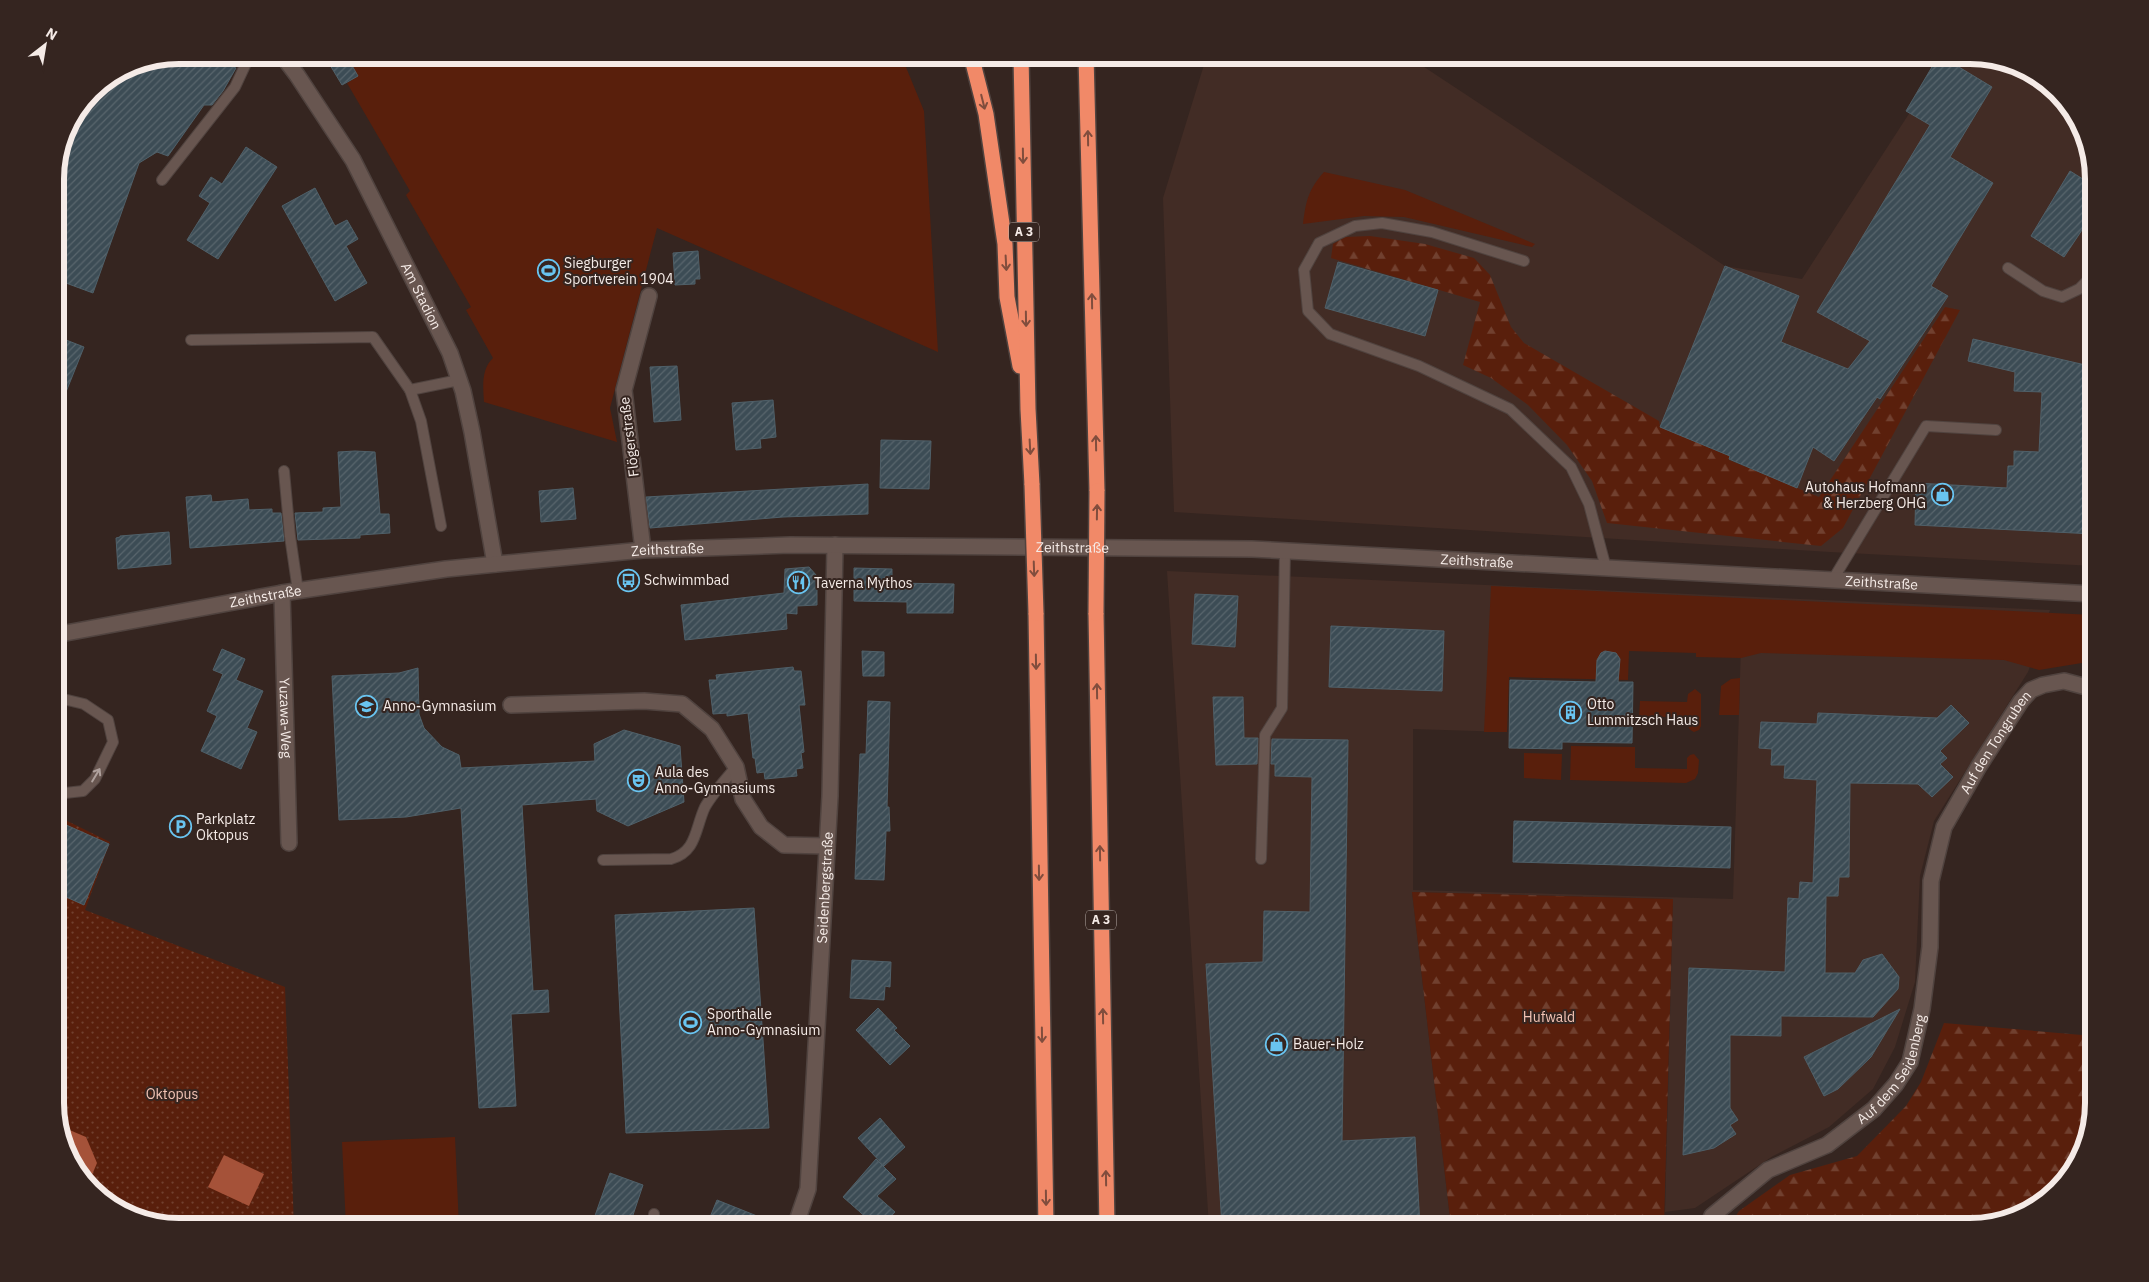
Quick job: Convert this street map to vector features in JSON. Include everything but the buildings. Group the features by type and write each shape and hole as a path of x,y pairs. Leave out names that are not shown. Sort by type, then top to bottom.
{"highway":[{"path":"973,64 986,114 1005,244 1007,297 1028,409"},
{"name":"A 3","path":"1021,64 1028,409 1036,613 1046,1218"},
{"name":"A 3","path":"1086,64 1097,491 1096,613 1107,1218"}],"street":[{"name":"Am Stadion","path":"289,64 352,160 450,353 472,432 496,564"},
{"name":"Flögerstraße","path":"643,550 624,390 649,296"},
{"name":"Zeithstraße","path":"64,633 298,590 496,564 643,550 835,545 1285,551 2085,594"},
{"name":"Seidenbergstraße","path":"797,1218 808,1189 830,796 835,545"},
{"name":"Yuzawa-Weg","path":"282,593 289,843"},
{"name":"Auf den Tongruben","path":"1944,827 1979,766 2031,690 2043,685 2064,682 2085,687"},
{"path":"510,705 644,701 682,704 712,729 736,767 743,799 761,827 784,845 827,846"},
{"name":"Auf dem Seidenberg","path":"1711,1218 1768,1170 1827,1145 1874,1109 1896,1084 1910,1062 1922,1009 1930,948 1931,881 1944,827"}],"lane":[{"path":"162,180 235,86 249,64"},
{"path":"1524,261 1432,232 1382,223 1355,226 1320,243 1304,270 1308,311 1330,334 1419,366 1510,409 1571,467 1589,504 1606,568"},
{"path":"2008,268 2042,291 2062,297 2079,289 2085,283"},
{"path":"191,340 373,337 410,390 421,421 441,526"},
{"path":"410,390 459,380"},
{"path":"1832,581 1926,426 1996,430"},
{"path":"284,471 290,536 298,590"},
{"path":"1261,859 1265,735 1282,708 1285,551"},
{"path":"64,699 84,704 108,720 113,742 95,779 83,791 64,793"},
{"path":"603,860 671,859 682,856 690,846 706,807 736,767"},
{"path":"654,1214 654,1218"}],"shaded area":[{"path":"1204,64 1420,64 1725,266 1802,279 1941,64 1985,65 2014,73 2028,79 2040,88 2061,109 2070,121 2083,157 2085,172 2085,566 1174,512 1163,198"},
{"path":"1167,571 2050,610 2028,672 1934,821 1920,876 1915,982 1895,1047 1873,1089 1829,1127 1773,1156 1695,1208 1665,1212 1673,899 1412,892 1450,1218 1208,1218","holes":["1509,640 1741,646 1733,899 1413,890 1413,729 1507,732"]},
{"path":"67,1129 86,1137 97,1163 91,1178 76,1154"},
{"path":"224,1155 264,1174 249,1206 208,1187"}],"green space":[{"name":"Siegburger Sportverein 1904","path":"343,64 905,64 924,111 938,352 657,228 610,408 617,442 484,402 483,384 486,367 493,358 466,310 471,307 406,195 410,191 347,83 352,80"},
{"path":"1324,172 1405,190 1535,244 1532,247 1404,217 1364,216 1303,224 1309,196 1314,184"},
{"path":"1370,236 1425,244 1474,258 1490,275 1511,327 1524,343 1659,421 1660,427 1729,456 1729,460 1819,497 1945,307 1960,310 1843,528 1821,546 1607,523 1592,481 1567,445 1528,405 1491,378 1463,365 1480,302 1331,258 1333,244 1345,237"},
{"path":"1491,586 2085,615 2085,662 2039,670 2004,660 1761,653 1741,658 1696,657 1696,653 1629,651 1628,680 1509,677 1507,732 1484,732"},
{"path":"1740,678 1739,715 1719,715 1721,686 1731,679"},
{"path":"1695,689 1701,694 1701,726 1699,730 1694,732 1690,730 1688,718 1639,716 1640,701 1687,702 1688,694"},
{"path":"1571,746 1635,747 1635,768 1687,769 1687,758 1694,754 1699,760 1698,773 1695,779 1686,783 1570,780"},
{"path":"1524,753 1562,754 1561,780 1524,778"},
{"name":"Oktopus","path":"64,819 110,842 85,910 285,987 294,1218 164,1217 149,1214 121,1203 103,1190 83,1167 76,1154 70,1140 64,1110"},
{"name":"Hufwald","path":"1412,892 1673,899 1664,1218 1450,1218"},
{"path":"1944,1023 2085,1035 2085,1103 2081,1133 2070,1161 2061,1173 2028,1203 2000,1214 1970,1218 1735,1218 1739,1211 1790,1175 1857,1156 1906,1106 1921,1082"},
{"path":"455,1137 459,1218 346,1218 342,1142"}],"place":[{"name":"Siegburger Sportverein 1904","path":"548,271"},
{"name":"Autohaus Hofmann & Herzberg OHG","path":"1942,495"},
{"name":"Schwimmbad","path":"628,580"},
{"name":"Taverna Mythos","path":"798,583"},
{"name":"Anno-Gymnasium","path":"367,706"},
{"name":"Otto Lummitzsch Haus","path":"1571,712"},
{"name":"Aula des Anno-Gymnasiums","path":"639,780"},
{"name":"Parkplatz Oktopus","path":"180,827"},
{"name":"Sporthalle Anno-Gymnasium","path":"691,1022"},
{"name":"Bauer-Holz","path":"1277,1044"}]}
